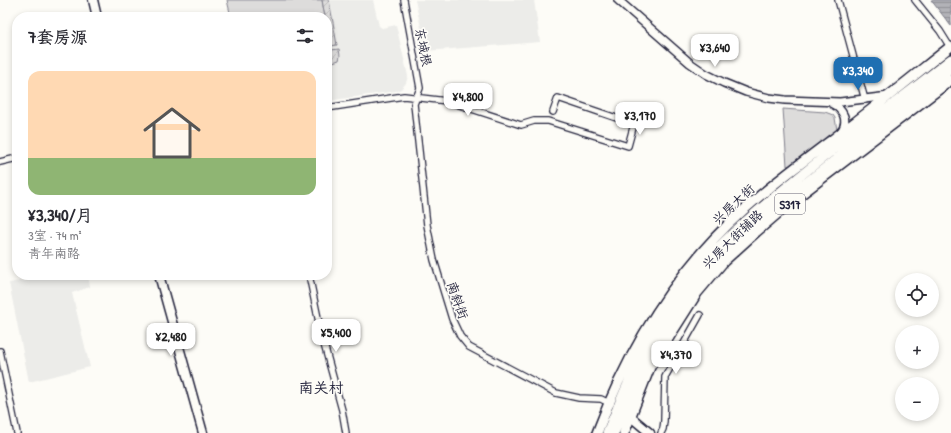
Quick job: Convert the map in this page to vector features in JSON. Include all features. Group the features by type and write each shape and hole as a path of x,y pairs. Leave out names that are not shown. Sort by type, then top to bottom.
{"main road":[{"path":"93,0 96,12"},
{"name":"兴房大街","path":"597,433 608,402 636,346 676,285 704,250 743,211 779,180 889,96 950,46"},
{"name":"兴房大街","path":"614,433 655,338 671,307 686,284 714,251 758,210 951,59"},
{"name":"兴房大街","path":"655,338 690,290 751,226 951,69"},
{"name":"兴房大街辅路","path":"624,433 623,411 697,293 724,261 791,202 951,80"},
{"path":"889,96 919,84"},
{"path":"876,128 893,125"},
{"path":"758,210 779,180"},
{"path":"160,280 204,433"},
{"path":"671,307 676,285"},
{"path":"636,346 655,338 657,356"},
{"path":"623,411 650,433"},
{"name":"兴房大街","path":"607,433 623,411"}],"street":[{"name":"东城根","path":"404,0 420,88 417,97"},
{"path":"618,0 690,63 706,74 746,92 768,98 829,102 850,102 889,96"},
{"path":"838,0 865,100"},
{"path":"915,0 950,46"},
{"path":"332,107 404,96 417,97 447,101 521,125 534,121 548,121 628,146 634,124 558,98 553,112"},
{"name":"南斜街","path":"417,97 414,104 427,225 434,260 452,319 460,336 469,347 556,393 579,398 602,399 623,411"},
{"path":"829,102 841,109 844,116 845,125 837,136"},
{"path":"0,162 12,159"},
{"path":"310,280 322,337 342,410 346,433"},
{"path":"661,433 664,420 665,377 700,315"},
{"path":"0,350 17,433"}],"shaded area":[{"path":"227,0 373,0 379,26 382,28 396,25 408,76 406,83 401,89 396,91 332,100 332,12 230,12"},
{"path":"227,0 322,0 324,12 230,12"},
{"path":"322,0 329,0 331,12 324,12"},
{"path":"415,0 534,0 540,42 426,51"},
{"path":"931,0 951,0 951,26"},
{"path":"332,17 337,45 332,46"},
{"path":"339,49 340,56 339,60 332,62 332,57 332,50"},
{"path":"783,109 825,112 833,115 837,130 791,166 787,166"},
{"path":"26,280 89,280 90,287 72,293 90,367 29,382 9,283"}],"district":[{"name":"南关村","path":"321,387"}]}
